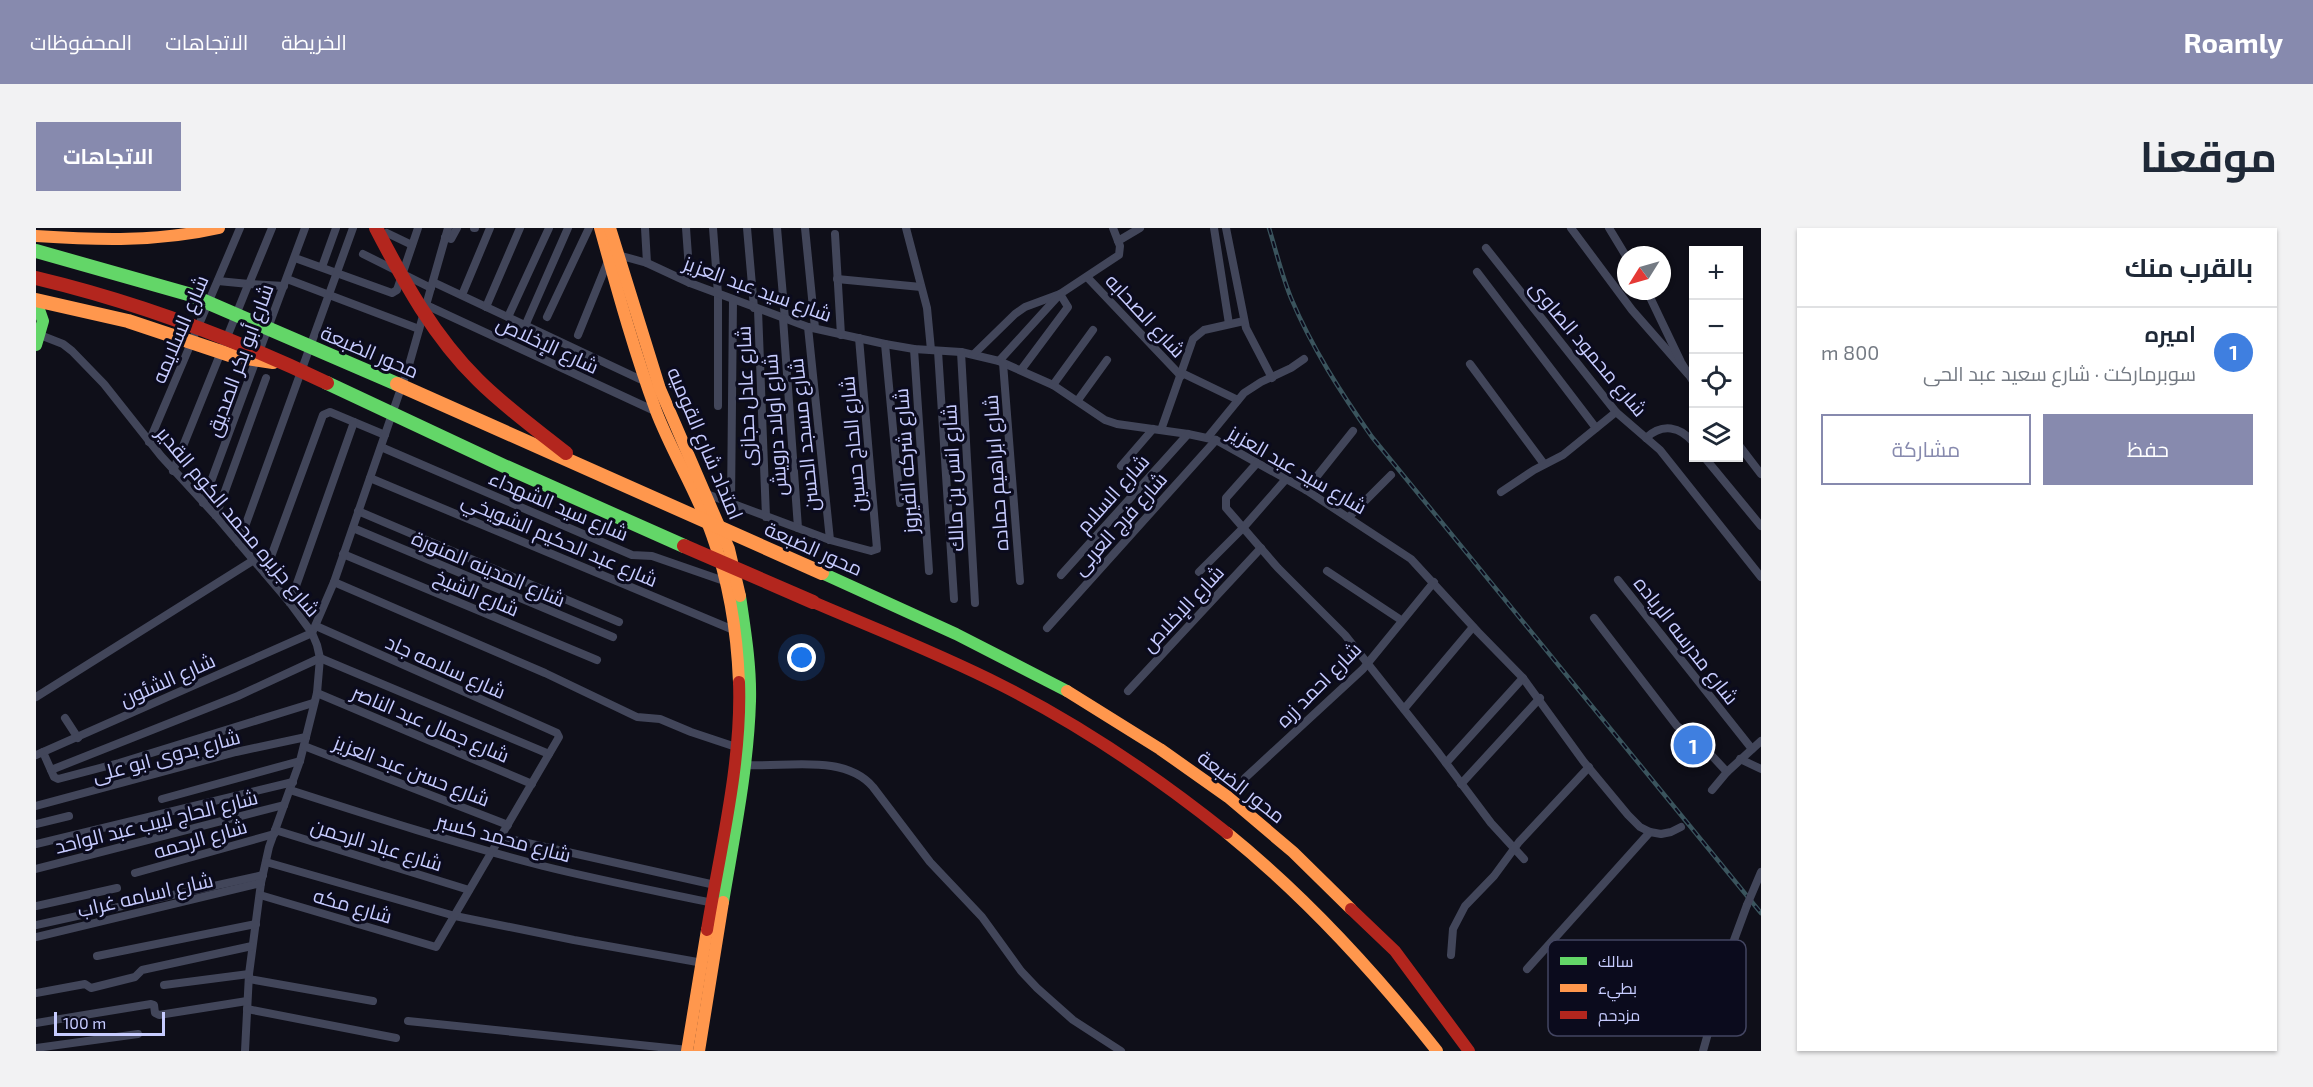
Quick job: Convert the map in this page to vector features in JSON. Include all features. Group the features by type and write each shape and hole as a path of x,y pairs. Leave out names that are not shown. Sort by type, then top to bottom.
{"main road":[{"path":"36,236 126,240 219,228"},
{"name":"امتداد شارع القوميه","path":"600,228 699,491 727,582 736,631 740,690 736,747 691,1051"},
{"name":"امتداد شارع القوميه","path":"610,228 613,258 633,345 657,412 729,549 742,606 750,683 744,765 719,927 691,1051"},
{"path":"381,231 436,329 465,366 485,386 580,464"},
{"name":"محور الضبعة","path":"36,251 188,294 580,464 822,573 956,634 1080,697 1228,797 1293,852 1395,951 1469,1051"},
{"path":"36,278 117,299 239,342 492,461 986,678 1066,721 1145,769 1275,872 1317,912 1373,972 1437,1051"},
{"path":"37,307 128,321 233,356 266,362 283,362"},
{"path":"37,307 43,321 38,340"}],"street":[{"name":"شارع السلايمه","path":"149,442 240,228"},
{"path":"173,471 272,228"},
{"name":"شارع أبو بكر الصديق","path":"203,503 306,228"},
{"path":"322,267 336,228"},
{"path":"239,543 353,228"},
{"path":"294,258 337,271 392,293 397,290 418,228"},
{"path":"446,232 452,239 457,228"},
{"path":"462,295 490,228"},
{"path":"486,307 520,228"},
{"path":"508,317 549,228"},
{"path":"525,326 568,228"},
{"path":"547,317 590,228"},
{"path":"645,228 647,263"},
{"path":"686,228 690,283"},
{"path":"713,228 718,294 718,406"},
{"name":"شارع عادل حجازى","path":"747,228 756,309 766,517"},
{"name":"شارع اولاد درويش","path":"777,228 798,528"},
{"name":"شارع مسجد الحسن","path":"805,228 811,328 830,540"},
{"path":"906,228 935,351 954,598"},
{"path":"974,354 1025,307 1060,294 1119,255 1118,241 1113,228"},
{"path":"1118,241 1140,228"},
{"path":"1214,228 1229,324"},
{"path":"1226,228 1244,321 1272,378"},
{"path":"1571,228 1632,310 1688,374"},
{"path":"1609,228 1620,246"},
{"path":"381,231 412,245"},
{"path":"314,630 334,582 385,435 419,329 446,232"},
{"path":"835,234 841,335"},
{"name":"شارع محمود الصاوى","path":"1486,248 1616,412 1660,450 1761,578"},
{"path":"363,254 403,274 462,295 648,383"},
{"path":"578,335 613,258"},
{"name":"شارع سيد عبد العزيز","path":"613,258 647,263 690,283 811,328 914,349 974,354 1001,362 1053,385 1105,420 1117,424 1212,439 1306,490 1412,559 1523,678 1540,698 1588,767 1628,815 1640,827 1650,832"},
{"path":"1477,272 1596,428"},
{"name":"شارع الصحابه","path":"1087,277 1181,375"},
{"path":"837,279 921,287"},
{"path":"218,281 249,284 285,283 328,295 419,329"},
{"path":"1001,362 1060,294"},
{"path":"1021,370 1068,308 1060,294"},
{"path":"731,504 733,300"},
{"path":"1651,300 1688,374"},
{"name":"شارع الإخلاص","path":"426,305 657,412"},
{"path":"1121,466 1157,430 1181,375 1193,339 1198,333 1244,321"},
{"path":"1053,385 1093,330"},
{"name":"شارع الحاج حسين","path":"830,540 871,552 875,551 878,546 859,339"},
{"name":"شارع جزيره محمد الكوم القدير","path":"38,340 63,344 89,367 173,471 216,516 314,630 320,658 317,693 300,761 274,832 262,879 249,976 245,1051"},
{"path":"885,344 900,503"},
{"name":"شارع شركه الفيروز","path":"914,349 929,571"},
{"name":"شارع انس بن مالك","path":"961,352 975,603"},
{"name":"شارع فرج العربى","path":"1047,628 1212,439 1238,400 1252,387 1304,359"},
{"path":"1078,400 1107,360"},
{"name":"شارع ابراهيم حماده","path":"1001,362 1020,581"},
{"path":"1470,364 1544,464"},
{"path":"1181,375 1238,400"},
{"path":"216,516 266,378"},
{"path":"265,573 323,415 330,412 385,435"},
{"path":"1501,492 1544,464 1563,456 1616,412"},
{"path":"290,603 354,422"},
{"path":"1647,438 1662,428 1671,428 1680,430 1689,438"},
{"path":"1306,490 1353,431"},
{"name":"شارع السلام","path":"1061,575 1188,434"},
{"name":"شارع سيد الشهداء","path":"381,447 632,555 652,556 727,582"},
{"path":"1743,451 1761,474"},
{"path":"1709,462 1761,526"},
{"path":"1257,463 1225,502 1226,508 1284,574 1335,624 1461,784 1524,859"},
{"path":"1349,517 1391,475"},
{"name":"شارع عبد الحكيم الشويخي","path":"370,477 736,631"},
{"path":"1199,572 1243,528 1286,479"},
{"path":"699,491 830,540"},
{"path":"358,512 619,621"},
{"name":"شارع المدينه المنورة","path":"353,528 613,638"},
{"name":"شارع الإخلاص","path":"1128,691 1261,548"},
{"name":"شارع الشيخ","path":"344,554 597,660"},
{"path":"36,697 254,560"},
{"path":"1327,571 1401,620"},
{"name":"شارع مدرسه الرياده","path":"1618,580 1752,749"},
{"path":"334,582 545,673 637,717 660,719 736,747"},
{"name":"شارع احمد زره","path":"1245,778 1366,663 1434,582"},
{"path":"1593,618 1677,726 1700,743 1727,772"},
{"path":"1404,709 1473,627"},
{"name":"شارع الشئون","path":"40,754 314,630"},
{"name":"شارع سلامه جاد","path":"314,630 557,733 559,738 549,754"},
{"path":"51,770 238,696 320,658 549,754 455,916"},
{"path":"1446,763 1523,678"},
{"name":"شارع جمال عبد الناصر","path":"317,693 532,784"},
{"path":"1461,784 1540,698"},
{"path":"40,754 55,778 58,779 313,703"},
{"path":"65,718 78,738"},
{"path":"1712,790 1740,759 1761,741"},
{"name":"شارع بدوى ابو على","path":"36,806 236,752 305,742"},
{"name":"شارع حسن عبد العزيز","path":"305,742 508,825"},
{"path":"1740,759 1761,769"},
{"path":"162,799 300,761"},
{"path":"744,765 831,765 843,767 861,775 880,795 947,882 982,917 1021,971 1037,988 1073,1020 1121,1051"},
{"path":"1451,955 1451,938 1460,913 1588,767"},
{"path":"36,844 291,786"},
{"name":"شارع محمد كسبر","path":"291,786 391,823 491,852 546,867 713,903"},
{"name":"شارع الحاج لبيب عبد الواحد","path":"36,868 284,805"},
{"path":"36,824 69,816"},
{"path":"1553,940 1650,832 1661,834 1681,827"},
{"name":"شارع الرحمه","path":"135,873 274,832"},
{"name":"شارع عباد الرحمن","path":"274,832 469,890"},
{"path":"501,837 716,885"},
{"path":"266,862 455,916 703,963"},
{"path":"1734,940 1761,872"},
{"path":"36,925 262,879"},
{"name":"شارع اسامه غراب","path":"36,937 262,879"},
{"path":"36,906 117,888"},
{"name":"شارع مكه","path":"260,895 436,947 455,916"},
{"path":"97,956 256,924"},
{"path":"36,993 84,984 91,988 135,977 141,970 252,946"},
{"path":"1527,969 1548,946"},
{"path":"164,985 249,976 373,1001"},
{"path":"36,1023 151,1004 154,1005 155,1012 159,1015 247,1005 396,1038"},
{"path":"408,1021 691,1051"},
{"path":"36,1048 138,1034"},
{"path":"1703,1051 1707,1036"}],"railway":[{"path":"1269,228 1299,317 1338,387 1372,437 1761,913"}],"traffic: fast":[{"path":"36,251 188,294 397,384"},
{"path":"36,301 43,321 36,345"},
{"path":"327,383 504,466 684,546"},
{"path":"822,573 956,634 1067,691"},
{"path":"723,902 740,802 749,726 750,675 740,596"}],"traffic: slow":[{"path":"36,236 151,238 219,228"},
{"path":"600,228 633,343 656,411 706,519 718,553 731,607 739,682"},
{"path":"610,228 660,389 729,549 740,596"},
{"path":"36,300 128,321 233,356 273,362"},
{"path":"397,384 822,573"},
{"path":"1067,691 1160,749 1228,797 1293,852 1351,909"},
{"path":"1227,833 1312,909 1389,992 1437,1051"},
{"path":"699,1051 723,902"},
{"path":"687,1051 707,930"}],"traffic: jam":[{"path":"376,228 421,308 447,346 499,399 566,453"},
{"path":"36,278 148,310 220,336 327,383"},
{"path":"684,546 813,602"},
{"path":"813,602 955,663 1031,701 1118,753 1227,833"},
{"path":"707,930 734,775 739,682"},
{"path":"1351,909 1395,951 1469,1051"}],"place":[{"name":"اميره","path":"1693,745"}]}
